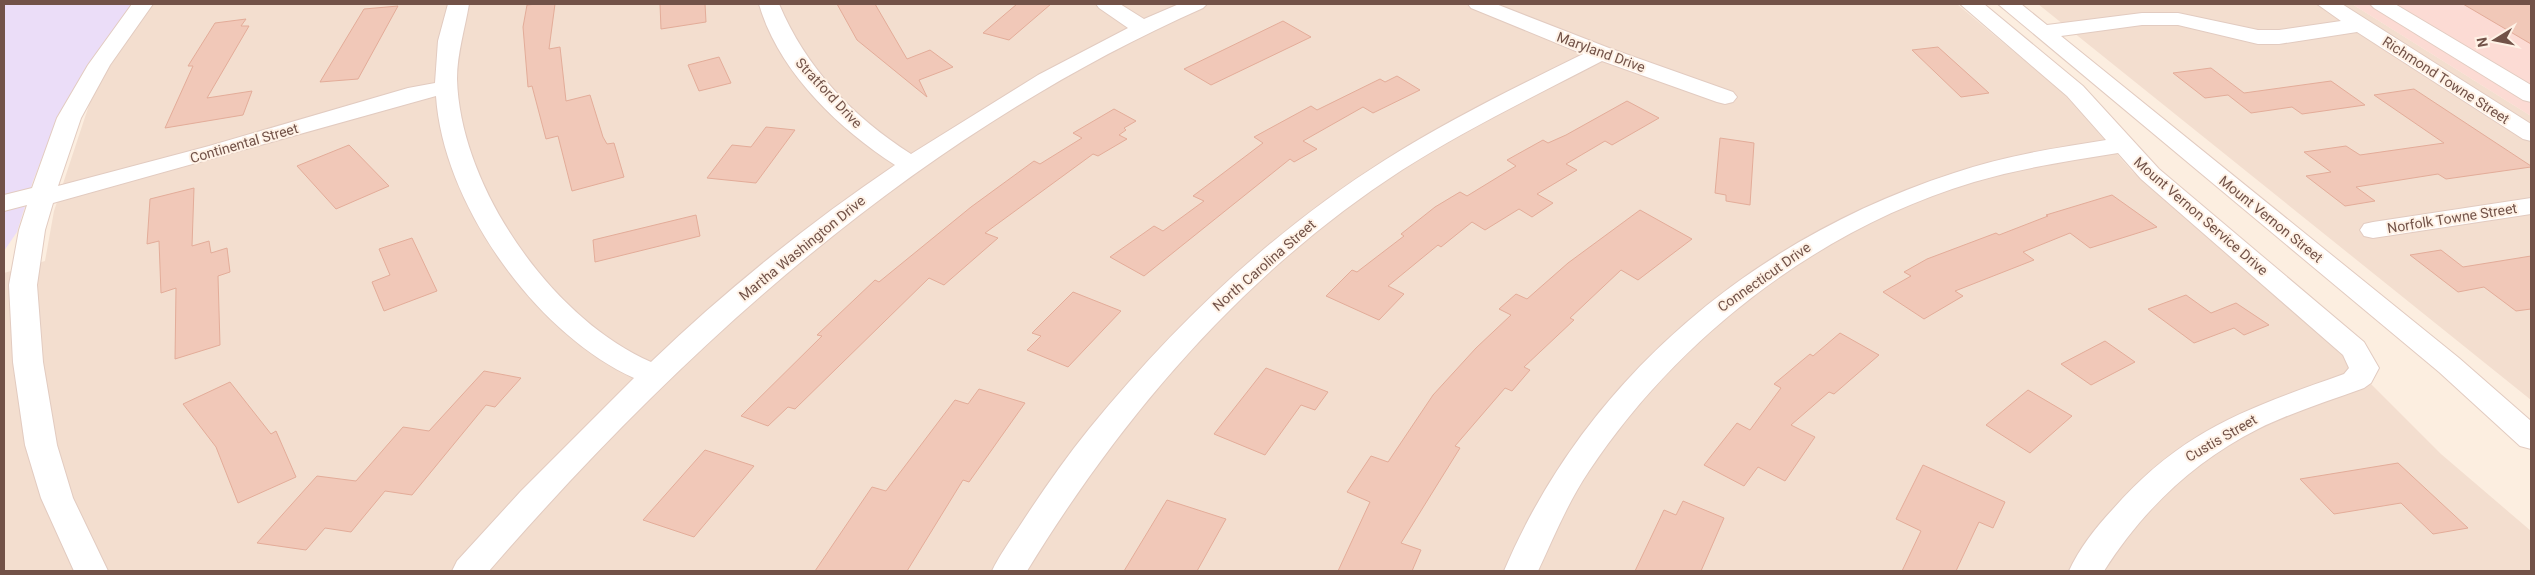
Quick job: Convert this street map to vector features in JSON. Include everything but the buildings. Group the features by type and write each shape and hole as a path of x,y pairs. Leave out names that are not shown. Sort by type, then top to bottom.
{"street":[{"path":"91,571 57,498 41,445 28,362 23,285 15,262 43,195 56,150 81,94 116,39 142,4"},
{"path":"459,4 449,44 445,88 452,137 469,187 513,258 566,318 611,355 653,375"},
{"name":"Stratford Drive","path":"769,4 781,34 800,64 856,124 890,153 910,165"},
{"path":"1106,4 1144,28"},
{"name":"Martha Washington Drive","path":"469,571 561,468 653,375 794,253 910,165 1015,98 1144,28 1196,4"},
{"name":"Maryland Drive","path":"1478,4 1601,53 1725,97"},
{"name":"Mount Vernon Service Drive","path":"1971,4 2075,92 2124,146 2166,188 2354,349 2364,368"},
{"name":"Mount Vernon Street","path":"2008,4 2449,365 2531,438"},
{"name":"Richmond Towne Street","path":"2328,4 2531,134"},
{"path":"2381,4 2529,92"},
{"path":"2042,32 2142,19 2178,19 2258,37 2279,37 2361,25"},
{"name":"North Carolina Street","path":"1009,571 1045,512 1097,441 1216,306 1308,226 1381,173 1464,124 1601,53"},
{"name":"Continental Street","path":"4,203 218,151 416,93 445,88"},
{"name":"Connecticut Drive","path":"1521,571 1557,498 1579,461 1631,392 1655,366 1692,332 1760,277 1828,234 1912,194 1996,168 2077,151 2124,146"},
{"path":"2166,188 2224,180"},
{"name":"Norfolk Towne Street","path":"2373,230 2531,206"},
{"name":"Custis Street","path":"2086,571 2111,531 2135,504 2186,457 2248,421 2354,381 2361,376 2364,368"}],"shaded area":[{"path":"4,4 133,4 100,48 58,117 33,181 17,232 4,251"},
{"path":"153,4 1957,4 2062,92 2132,171 2334,347 2441,454 2531,531 2531,571 4,571 4,273 45,261 54,211 91,99 113,59"},
{"path":"2038,4 2352,4 2531,116 2531,400"},
{"path":"2352,4 2531,4 2531,116"}]}
